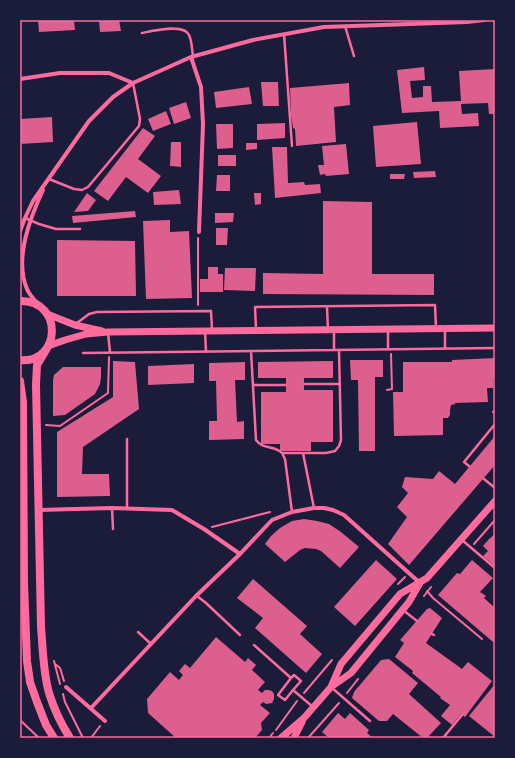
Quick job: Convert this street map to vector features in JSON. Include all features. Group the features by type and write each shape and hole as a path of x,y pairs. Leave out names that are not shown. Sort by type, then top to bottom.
{"main road":[{"path":"20,301 30,301 43,308 48,314 53,330 52,338 37,365 36,384 41,627 46,679 49,692 61,723 70,738"},
{"path":"48,314 75,325 108,332"},
{"path":"20,360 32,359 47,348 66,340 86,334 108,332 495,328"},
{"path":"20,381 23,629 30,682 46,725 54,738"},
{"path":"331,687 341,664 400,594 427,578 495,501"},
{"path":"281,738 304,718 331,687 351,673 409,602 420,583"},
{"path":"294,738 304,718"}],"street":[{"path":"20,231 33,201 89,121 113,97 133,83 192,57 253,40 284,34 324,27 467,22 484,20"},
{"path":"192,57 201,87 203,124 198,232"},
{"path":"20,79 60,73 109,73 133,83"},
{"path":"37,304 27,290 23,274 22,256 31,221 48,178"},
{"path":"38,510 112,508 172,510 204,529 240,554"},
{"path":"90,708 196,596 240,554 272,520 292,512 314,508 324,508 344,515 420,583"},
{"path":"66,687 105,721"}],"lane":[{"path":"345,26 354,56"},
{"path":"142,34 174,28 184,29 190,36 192,57"},
{"path":"284,34 292,146"},
{"path":"286,70 289,73"},
{"path":"48,178 74,189 82,190 88,187 139,126 140,119 133,83"},
{"path":"25,218 56,229 80,229"},
{"path":"256,331 255,307 327,306 435,305 436,329"},
{"path":"327,306 334,350"},
{"path":"75,325 89,314 97,312 211,311 206,351"},
{"path":"445,329 445,348"},
{"path":"388,330 390,349"},
{"path":"108,332 110,352"},
{"path":"83,352 495,348"},
{"path":"251,351 256,440 259,444 275,448 282,453 303,453 330,452 335,451 339,446 341,440 340,350"},
{"path":"304,384 340,384"},
{"path":"253,385 286,385"},
{"path":"469,466 464,462 495,424"},
{"path":"127,439 128,509"},
{"path":"282,453 292,512"},
{"path":"303,453 314,508"},
{"path":"484,479 495,488"},
{"path":"112,508 113,529"},
{"path":"461,540 495,568"},
{"path":"196,596 206,603 240,635"},
{"path":"402,610 416,621"},
{"path":"138,632 151,645"},
{"path":"254,646 291,678"},
{"path":"294,675 301,681 293,690 285,700 278,695 294,675"},
{"path":"331,687 370,721"},
{"path":"293,690 313,707"},
{"path":"443,738 462,715"}],"path":[{"path":"198,232 198,311"},
{"path":"388,390 392,389 390,349"},
{"path":"37,425 60,426 108,392 110,352"},
{"path":"204,529 271,512"},
{"path":"420,583 433,598 482,639"},
{"path":"53,659 65,702 84,738"},
{"path":"20,720 39,738"},
{"path":"91,738 105,721"}],"building":[{"path":"38,20 74,20 75,30 39,32"},
{"path":"99,20 119,20 121,31 100,32"},
{"path":"424,67 425,80 410,81 412,98 423,97 423,86 431,86 432,102 461,101 459,71 495,69 495,114 489,114 488,103 461,104 462,114 478,113 479,126 440,128 439,111 402,113 397,70"},
{"path":"261,82 278,82 279,106 263,106"},
{"path":"349,83 350,105 334,107 336,142 296,146 295,129 293,128 291,115 290,88"},
{"path":"249,87 252,104 216,108 214,92"},
{"path":"186,102 191,118 174,124 169,108"},
{"path":"166,111 171,124 153,131 148,119"},
{"path":"52,117 53,142 20,144 20,119"},
{"path":"417,122 421,164 376,167 373,126"},
{"path":"285,123 285,138 257,140 257,124"},
{"path":"216,124 233,124 233,148 217,149"},
{"path":"143,128 155,136 138,159 161,176 148,193 126,177 108,201 94,191"},
{"path":"171,142 181,142 181,167 170,166"},
{"path":"246,143 257,143 257,149 246,150"},
{"path":"346,144 349,174 326,176 325,174 320,175 318,165 324,165 322,146"},
{"path":"272,147 287,147 288,183 304,182 305,185 320,184 321,193 275,198"},
{"path":"218,155 236,155 236,166 218,166"},
{"path":"435,171 436,177 414,178 413,172"},
{"path":"390,174 405,174 404,179 390,179"},
{"path":"217,175 230,175 230,191 216,191"},
{"path":"179,190 181,204 154,205 153,192"},
{"path":"87,193 96,200 88,211 74,212"},
{"path":"254,193 261,193 261,204 255,205"},
{"path":"323,201 372,202 372,274 434,274 434,295 263,294 263,273 323,274"},
{"path":"135,211 136,217 73,223 72,216"},
{"path":"215,213 234,213 233,222 215,223"},
{"path":"170,220 170,232 189,231 192,298 146,299 143,221"},
{"path":"216,228 228,228 227,245 216,245"},
{"path":"57,240 135,241 136,296 57,296"},
{"path":"208,267 218,267 218,274 223,274 223,292 200,292 200,279 208,279"},
{"path":"225,268 256,268 255,291 224,290"},
{"path":"495,358 495,378 493,378 493,388 487,388 488,402 454,403 456,404 451,405 450,415 448,418 443,418 443,435 394,436 393,392 403,392 403,362 452,362 452,360"},
{"path":"350,360 383,360 383,377 375,377 375,451 359,451 358,380 351,380"},
{"path":"113,361 135,362 139,409 83,447 82,474 109,474 110,496 57,497 57,432 113,397"},
{"path":"333,361 333,378 304,378 304,390 333,390 333,442 311,442 311,451 280,451 280,444 261,444 261,392 286,392 286,378 258,378 258,362"},
{"path":"245,362 245,380 235,380 237,422 244,421 244,439 209,440 209,421 217,421 216,381 209,381 209,363"},
{"path":"194,364 194,383 148,385 148,366"},
{"path":"63,367 101,367 100,384 95,394 65,415 53,416 54,375"},
{"path":"495,436 495,465 409,565 388,544 407,517 397,507 408,493 402,487 405,477 433,479 439,471 455,484"},
{"path":"304,519 329,524 359,547 340,568 321,551 316,549 305,548 300,550 285,562 265,544 280,528 292,521"},
{"path":"495,534 495,566 483,556 488,551 483,546"},
{"path":"376,560 397,579 355,626 334,607"},
{"path":"472,560 493,578 480,592 486,596 484,598 495,608 495,639 493,642 438,595 457,573 460,574"},
{"path":"253,579 307,626 300,634 322,654 306,673 255,628 263,618 237,598"},
{"path":"430,608 442,618 426,643 462,669 468,662 492,681 465,717 461,714 452,725 441,716 450,705 440,698 441,697 412,673 413,671 395,657 404,643 400,640 427,609"},
{"path":"216,637 245,662 248,658 256,665 252,670 265,682 258,690 262,693 265,690 272,691 274,694 272,703 266,704 263,702 260,705 270,713 261,723 262,730 255,738 176,738 148,713 147,699 170,672 179,680 183,675 179,671 185,664 190,668"},
{"path":"389,659 418,683 409,694 441,723 427,738 423,738 393,714 387,721 379,721 352,698 354,692 381,660"},
{"path":"495,684 495,737 469,716"},
{"path":"338,713 345,719 350,713 369,730 367,733 373,738 329,738 322,732"}]}
